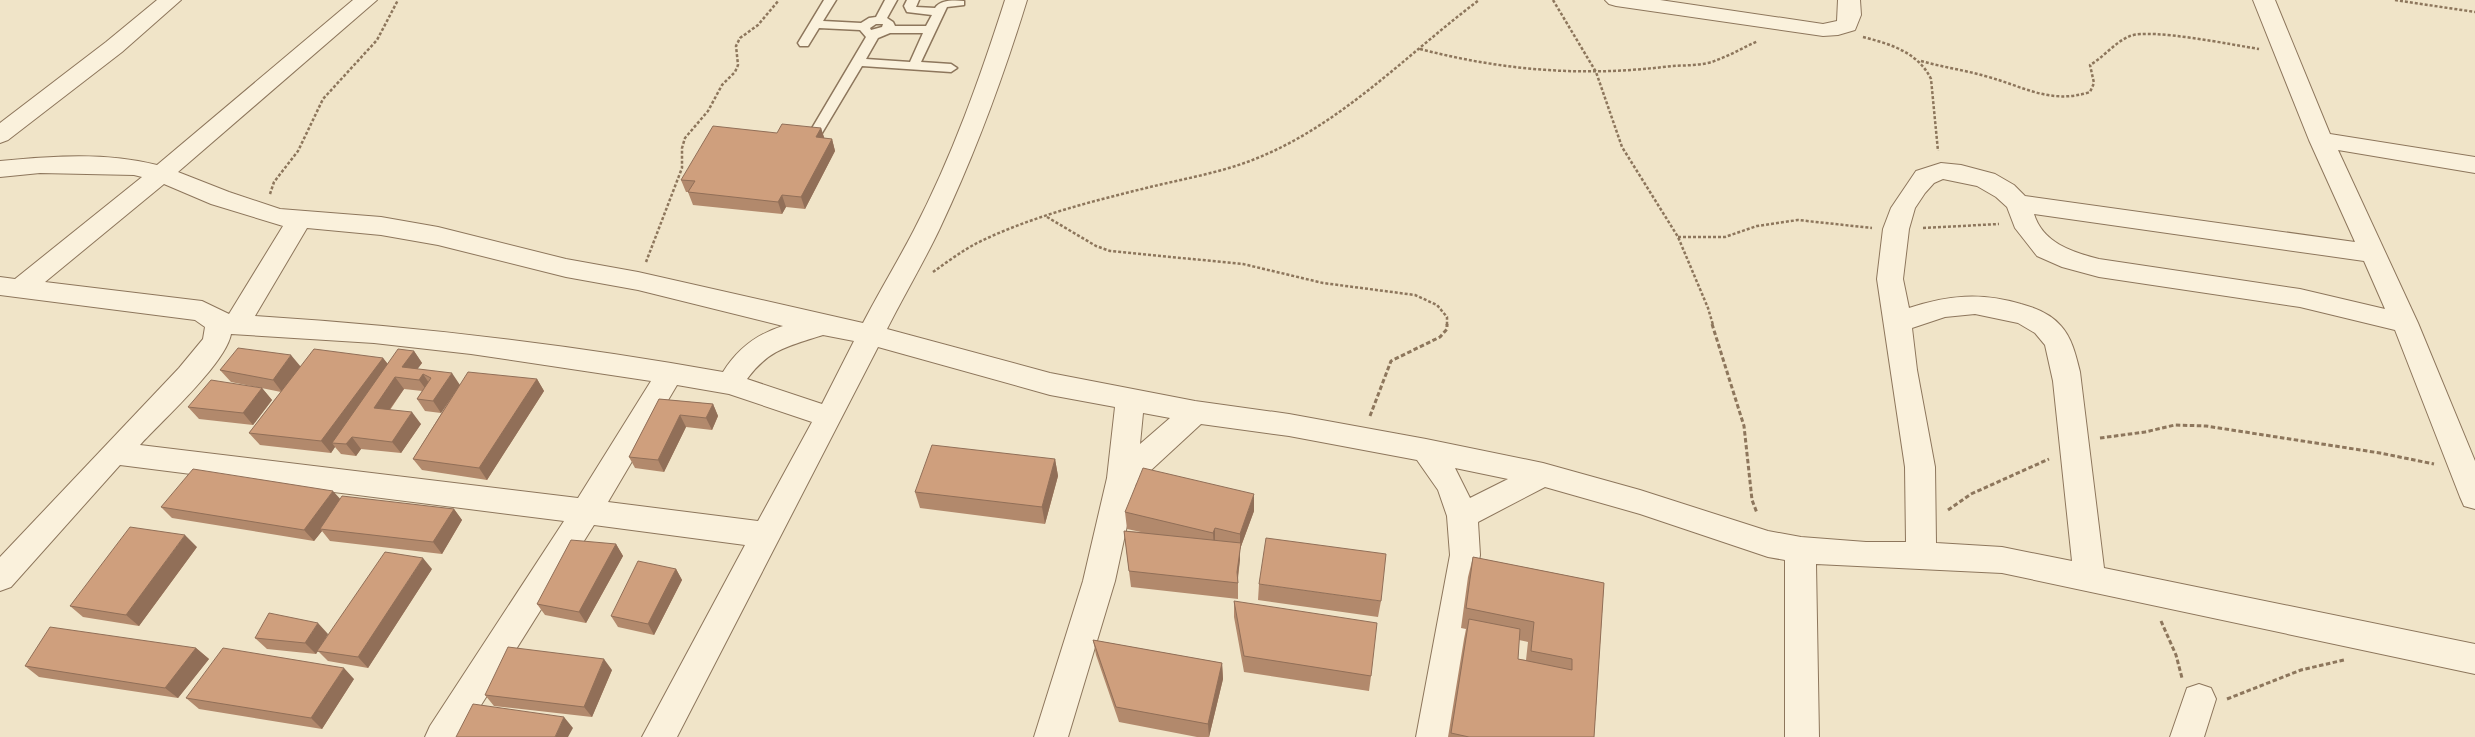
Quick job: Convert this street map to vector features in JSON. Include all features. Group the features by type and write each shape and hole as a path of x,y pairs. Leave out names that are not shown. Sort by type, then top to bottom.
{"street":[{"path":"0,135 114,48 170,0"},
{"path":"10,287 161,174 366,0"},
{"path":"659,737 872,335 892,292 927,229 959,158 995,67 1016,0"},
{"path":"1616,0 1823,30 1838,29 1847,25 1850,15 1850,0"},
{"path":"2264,0 2321,140 2405,323 2475,497"},
{"path":"2321,140 2475,165"},
{"path":"0,169 40,165 134,167 161,174 220,198 289,218 382,226 438,236 566,268 638,281 824,326 872,335 1050,384 1195,412 1289,425 1426,450 1543,475 1640,502 1768,544 1801,550 1866,556 1921,555 2002,560 2090,576 2475,659"},
{"path":"1921,555 1920,467 1903,370 1898,323 1890,279 1896,229 1902,208 1925,177 1941,171 1961,173 1986,180 2005,191 2046,250 2071,261 2099,268 2300,298 2405,323"},
{"path":"2021,213 2373,253"},
{"path":"0,578 114,452 189,375 216,342 227,323 272,268 289,218"},
{"path":"10,287 202,312 227,323 374,333 462,342 670,372 730,384 829,417"},
{"path":"1898,323 1930,310 1972,303 2003,307 2032,318 2053,334 2066,367 2081,525 2090,576"},
{"path":"730,384 741,365 761,348 784,334 824,326"},
{"path":"442,737 586,510 670,372"},
{"path":"1051,737 1100,581 1122,478 1130,400"},
{"path":"1122,478 1195,412"},
{"path":"1426,450 1451,485 1462,516 1465,555 1433,737"},
{"path":"114,452 266,473 586,510 765,535"},
{"path":"1462,516 1543,475"},
{"path":"1801,550 1800,668 1802,737"},
{"path":"2187,737 2199,699"}],"lane":[{"path":"804,43 830,0"},
{"path":"815,24 885,32 884,24 891,0"},
{"path":"913,0 910,6 911,10 939,12"},
{"path":"914,65 944,3 960,2"},
{"path":"884,24 930,30"},
{"path":"814,135 859,62 868,31"},
{"path":"859,62 952,68"}],"path":[{"path":"289,218 269,198 274,182 298,151 323,99 377,40 398,0"},
{"path":"638,281 675,191 682,168 682,148 685,138 708,112 722,85 735,72 738,65 736,46 740,38 758,25 779,0"},
{"path":"932,272 996,233 1121,194 1211,172 1254,159 1299,138 1340,111 1419,49 1443,26 1479,0"},
{"path":"1553,0 1596,72 1622,147 1678,237 1708,308 1719,350 1735,394 1747,445 1752,500 1768,544"},
{"path":"2395,0 2475,12"},
{"path":"1419,49 1490,65 1526,70 1624,72 1716,62 1735,50 1756,41 1782,36 1801,28"},
{"path":"1823,30 1865,38 1892,46 1921,61 1998,79 2035,94 2064,98 2079,97 2090,92 2094,83 2090,65 2104,57 2121,40 2133,35 2174,36 2286,54"},
{"path":"1921,61 1931,79 1941,171"},
{"path":"1678,237 1725,237 1757,226 1798,220 1880,229 1950,228 2021,213"},
{"path":"1046,217 1110,252 1243,264 1323,283 1415,294 1437,305 1447,317 1447,329 1440,337 1391,361 1362,439"},
{"path":"1921,524 1953,507 1971,494 2046,460 2067,454 2092,440 2112,435 2186,425 2354,448 2464,471"},
{"path":"2140,587 2156,610 2167,632 2176,655 2181,676 2191,693 2199,699 2214,703 2301,670 2353,658"}],"building":[{"path":"782,124 821,128 816,137 832,139 801,197 782,195 778,202 688,192 695,181 681,180 713,126 777,133"},
{"path":"238,348 291,355 273,380 220,370"},
{"path":"314,349 383,358 321,441 249,433"},
{"path":"398,349 414,351 402,367 452,373 433,401 417,399 431,378 423,374 419,380 395,377 374,408 412,412 392,442 352,437 346,444 332,443"},
{"path":"468,372 537,379 479,468 413,459"},
{"path":"211,380 262,388 243,413 188,407"},
{"path":"659,399 713,404 706,418 680,415 658,460 629,457"},
{"path":"932,445 1055,459 1042,507 915,492"},
{"path":"1143,468 1254,494 1240,534 1215,528 1213,533 1125,512"},
{"path":"193,469 333,491 304,530 161,507"},
{"path":"342,496 454,509 433,542 320,529"},
{"path":"130,527 185,535 126,615 70,606"},
{"path":"1124,531 1241,543 1237,572 1238,583 1129,571"},
{"path":"1266,538 1386,554 1381,601 1259,584"},
{"path":"571,540 616,544 579,612 537,604"},
{"path":"385,552 423,558 358,657 317,651"},
{"path":"1473,557 1604,583 1594,737 1469,737 1451,733 1469,619 1520,629 1518,659 1572,670 1572,659 1531,651 1534,622 1466,608"},
{"path":"638,561 676,569 648,624 611,616"},
{"path":"1234,601 1377,623 1371,676 1244,656"},
{"path":"269,613 318,623 305,643 255,638"},
{"path":"50,627 196,648 165,688 25,666"},
{"path":"1093,640 1222,663 1208,724 1116,707"},
{"path":"508,647 604,659 584,707 485,695"},
{"path":"223,648 344,668 311,718 186,698"},
{"path":"473,704 564,717 555,737 456,737"}]}
